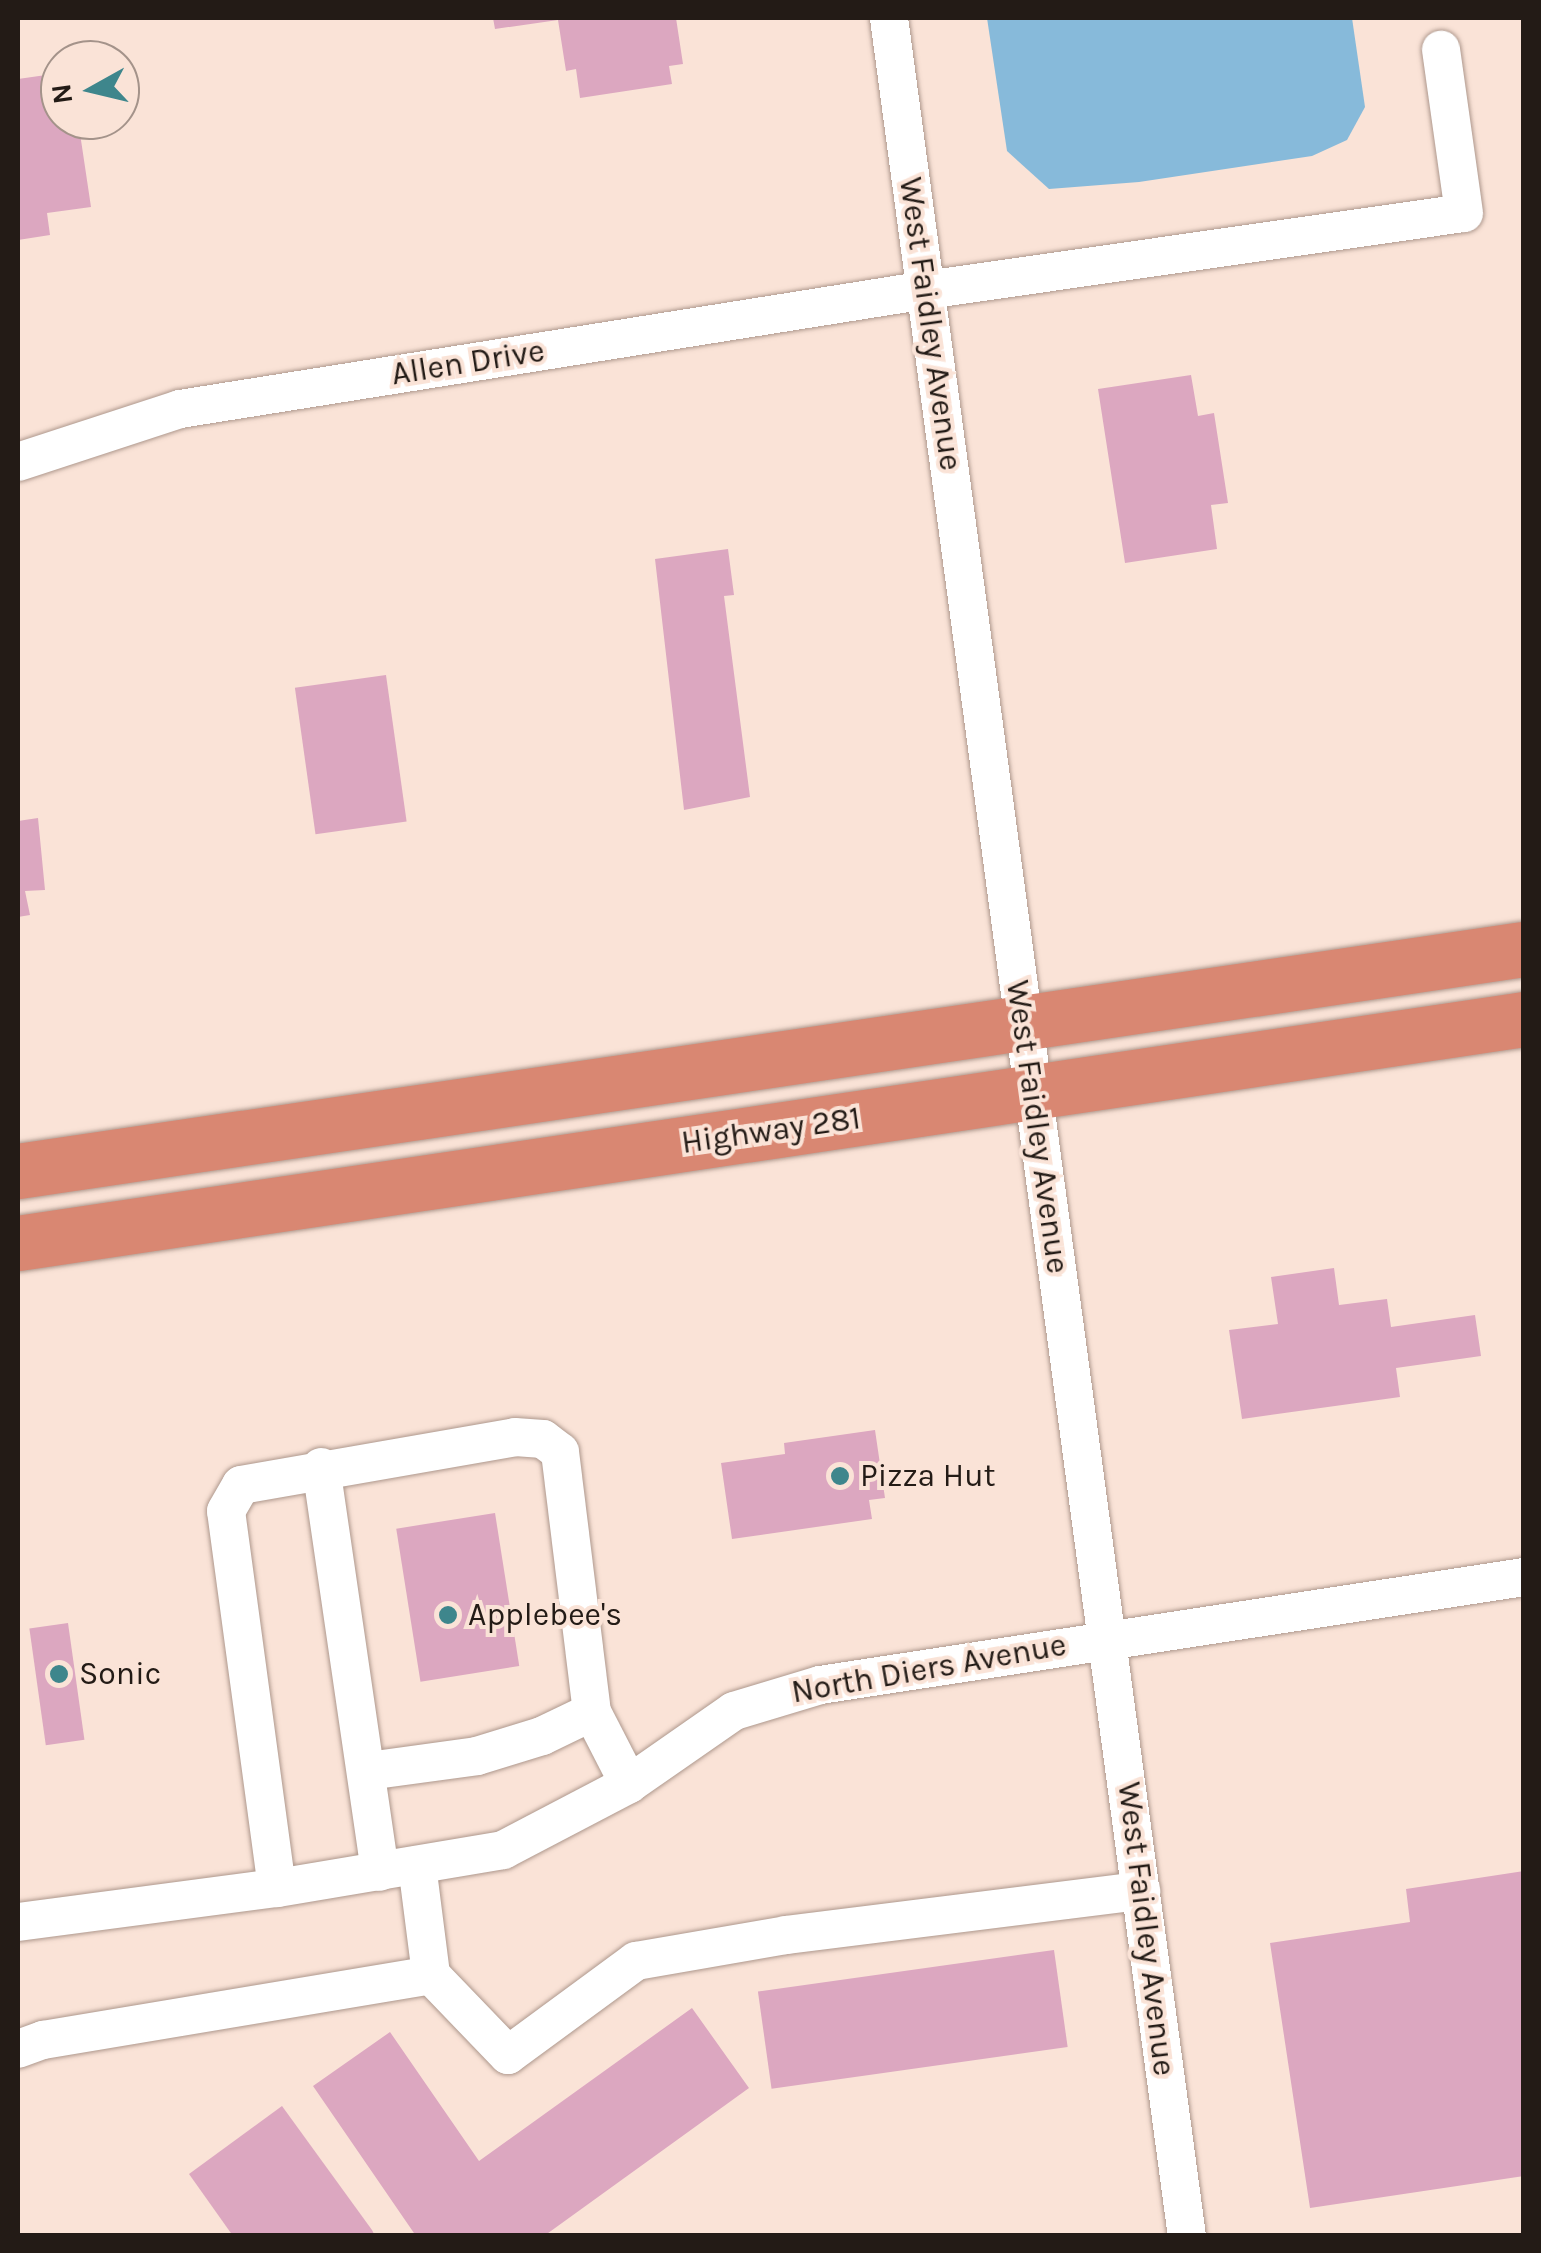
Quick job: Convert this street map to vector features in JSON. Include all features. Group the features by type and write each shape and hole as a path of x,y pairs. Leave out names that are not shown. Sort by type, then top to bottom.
{"highway":[{"path":"18,1171 1524,948"},
{"name":"Highway 281","path":"18,1243 1524,1019"}],"street":[{"name":"West Faidley Avenue","path":"889,18 1186,2236"},
{"name":"Allen Drive","path":"18,462 180,410 926,290 1464,213 1441,50"},
{"path":"277,1888 226,1511 241,1484 321,1467 515,1437 543,1439 560,1452 592,1712 629,1784"},
{"path":"321,1467 380,1872"},
{"name":"North Diers Avenue","path":"18,1922 277,1888 502,1850 629,1784 734,1711 820,1684 1108,1637 1524,1577"},
{"path":"368,1771 477,1756 542,1736 592,1712"},
{"path":"417,1865 432,1975 508,2055 636,1961 786,1935 1141,1890"},
{"path":"18,2049 62,2036 432,1975"}],"water":[{"path":"987,18 1352,18 1365,107 1347,140 1312,156 1139,182 1049,189 1007,151"}],"building":[{"path":"493,18 676,18 683,64 669,66 672,84 580,98 576,69 566,71 558,20 495,29"},
{"path":"40,76 40,140 81,140 91,207 47,213 50,235 18,240 18,79"},
{"path":"1191,375 1198,416 1214,413 1228,503 1211,505 1217,549 1125,563 1098,389"},
{"path":"728,549 734,595 724,596 750,797 684,810 655,559"},
{"path":"386,675 407,822 315,834 295,688"},
{"path":"38,818 45,890 25,891 30,915 18,917 18,821"},
{"path":"1334,1268 1339,1305 1387,1299 1391,1327 1475,1315 1481,1356 1396,1368 1400,1397 1242,1419 1229,1330 1278,1324 1271,1277"},
{"path":"875,1430 885,1498 869,1500 872,1519 732,1539 721,1463 785,1454 784,1443"},
{"path":"495,1513 519,1666 420,1682 396,1529"},
{"path":"68,1623 84,1740 46,1745 29,1628"},
{"path":"1524,1871 1524,2176 1310,2208 1270,1943 1410,1922 1406,1889"},
{"path":"1054,1950 1068,2047 772,2089 758,1992"},
{"path":"692,2008 749,2088 544,2236 416,2236 313,2086 390,2032 479,2161"},
{"path":"282,2106 375,2236 233,2236 189,2174"}],"place":[{"name":"Pizza Hut","path":"840,1476"},
{"name":"Applebee's","path":"448,1615"},
{"name":"Sonic","path":"59,1674"}]}
